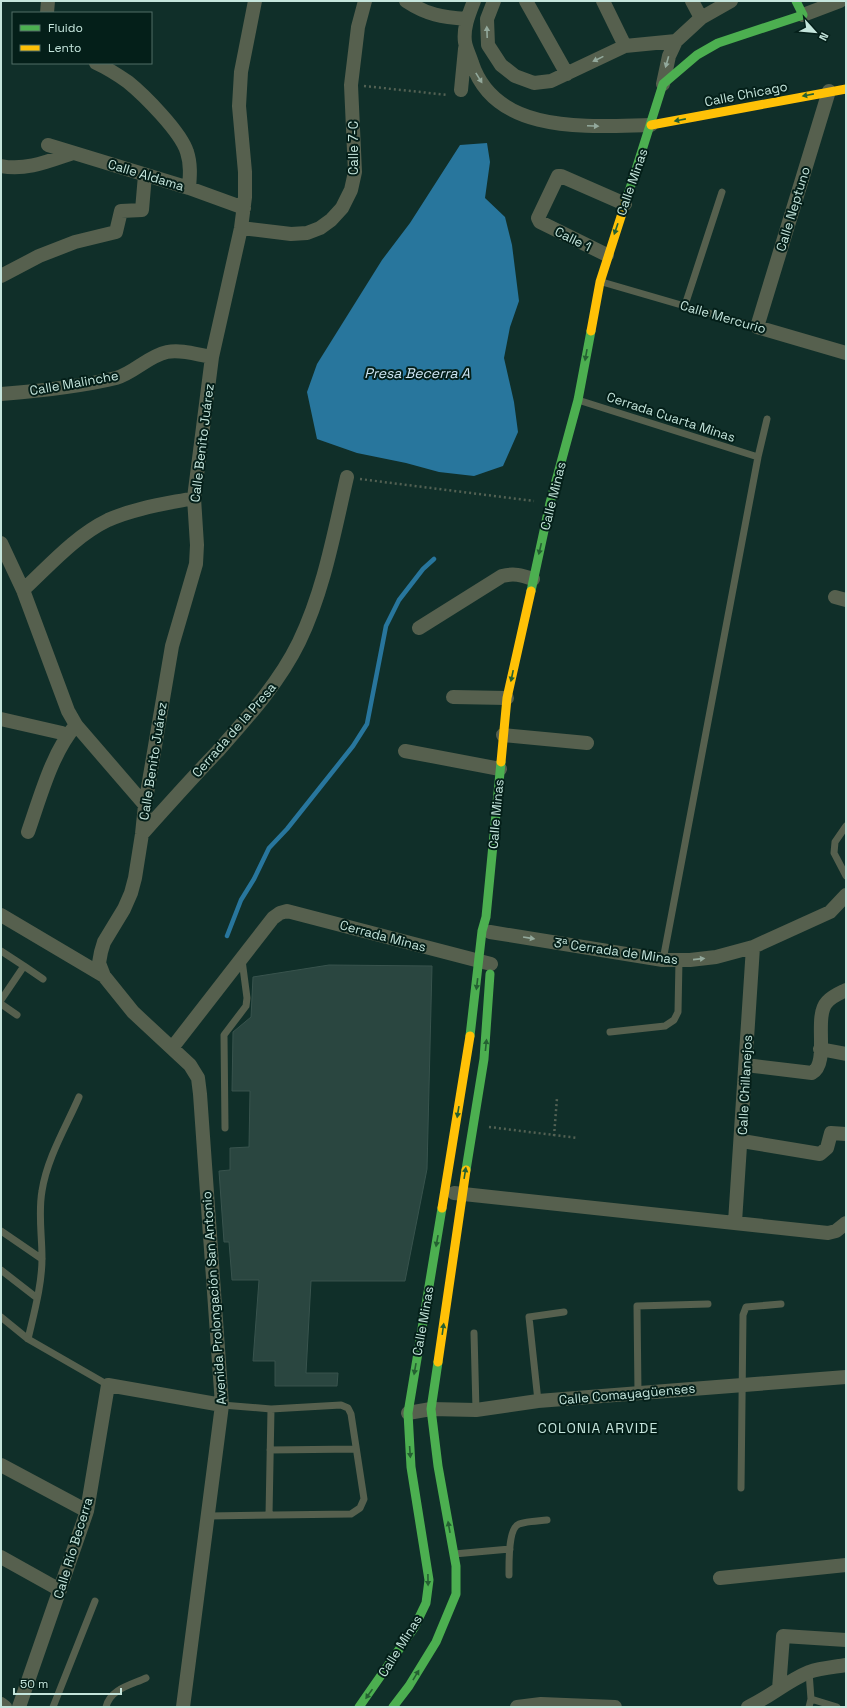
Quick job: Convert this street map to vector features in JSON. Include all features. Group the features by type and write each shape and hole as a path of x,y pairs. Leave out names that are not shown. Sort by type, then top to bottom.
{"street":[{"path":"47,12 48,1"},
{"name":"Calle Benito Juárez","path":"198,1078 190,1065 133,1012 104,976 99,963 104,942 124,909 131,893 172,646 196,564 197,545 194,498 212,357 241,228 244,208 245,172 239,106 240,72 255,1"},
{"name":"Calle 7-C","path":"241,228 291,234 308,233 320,228 331,220 342,208 351,190 355,172 351,85 358,27 365,1"},
{"path":"406,1 426,13 467,19"},
{"path":"461,90 467,19 474,1"},
{"path":"494,1 487,19 488,45 501,65 515,76 534,83 551,81 626,46 676,41 701,18 731,1"},
{"path":"526,1 567,74"},
{"path":"603,1 626,46"},
{"path":"692,1 701,18"},
{"path":"796,1 803,15"},
{"path":"663,84 697,55 718,43 840,1"},
{"name":"Calle Minas","path":"393,1707 409,1686 436,1642 456,1594 457,1580 450,1554 431,1410 462,1194 488,1030 487,960 482,931 486,917 507,698 550,503 578,400 600,282 607,255 651,125 663,84 669,56 676,41"},
{"path":"465,42 475,71 487,90 506,107 524,115 553,123 594,126 651,125"},
{"path":"98,64 128,82 151,104 177,133 187,151 191,169 189,188"},
{"name":"Calle Chicago","path":"651,125 846,89"},
{"name":"Calle Neptuno","path":"757,327 829,91"},
{"name":"Calle Aldama","path":"48,145 189,188 244,208"},
{"path":"1,166 9,168 31,167 73,153"},
{"path":"1,276 40,256 75,242 116,232 121,211 142,210 145,175"},
{"name":"Calle 1","path":"607,255 540,222 538,218 558,176 625,204"},
{"name":"Calle Mercurio","path":"757,327 846,353"},
{"name":"Calle Malinche","path":"1,394 37,391 117,377 167,352 180,352 212,357"},
{"name":"Cerrada de la Presa","path":"142,834 245,720 276,682 299,642 314,606 329,557 347,477"},
{"path":"24,590 79,538 107,521 135,510 194,498"},
{"path":"2,550 24,590 68,711 76,725 145,805"},
{"path":"419,628 502,576 520,574 533,579"},
{"path":"453,697 507,698"},
{"path":"1,719 62,733"},
{"path":"28,832 49,774 66,736 76,725"},
{"path":"503,735 587,743"},
{"path":"405,751 500,769"},
{"name":"3ª Cerrada de Minas","path":"490,936 664,960 716,957 753,947 830,912 846,895"},
{"path":"830,912 846,905"},
{"name":"Cerrada Minas","path":"242,958 273,918 280,913 287,911 487,960"},
{"path":"1,915 104,976"},
{"name":"Calle Minas","path":"486,917 490,936"},
{"name":"Calle Chillanejos","path":"736,1222 753,947"},
{"path":"172,1048 242,958"},
{"name":"Calle Minas","path":"359,1707 414,1628 426,1603 429,1580 428,1553 411,1467 408,1413 468,1055 487,960"},
{"path":"746,1065 812,1073 816,1071 818,1067 820,1049 822,1012 827,1002 846,990"},
{"path":"820,1049 846,1054"},
{"name":"Avenida Prolongación San Antonio","path":"183,1707 222,1405 201,1102 198,1078"},
{"path":"742,1142 820,1154 827,1148 831,1133 846,1134"},
{"path":"445,1192 828,1233 836,1231 846,1223"},
{"name":"Calle Comayagüenses","path":"408,1413 431,1410 476,1410 538,1401 846,1377"},
{"path":"108,1385 222,1405"},
{"name":"Calle Río Becerra","path":"19,1707 87,1512 108,1385"},
{"path":"1,1465 87,1512"},
{"path":"1,1557 60,1590"},
{"path":"720,1578 846,1565"},
{"path":"779,1689 783,1636 846,1640"},
{"path":"748,1707 762,1701 779,1689 810,1672 846,1665"},
{"path":"1,1704 5,1707"},
{"path":"517,1707 541,1705 615,1707"}],"lane":[{"path":"685,305 722,192"},
{"name":"Calle Mercurio","path":"600,282 685,305 757,327"},
{"name":"Cerrada Cuarta Minas","path":"578,400 758,457"},
{"path":"664,960 758,457 767,419"},
{"path":"846,826 835,842 834,853 846,876"},
{"path":"1,951 43,979"},
{"path":"225,1128 224,1035 246,1006 247,998 242,958"},
{"path":"610,1032 665,1026 674,1020 678,1012 679,960"},
{"path":"1,1000 24,966"},
{"path":"1,1004 17,1014"},
{"path":"28,1339 37,1298 42,1259 40,1214 42,1191 48,1167 79,1097"},
{"path":"1,1231 42,1259"},
{"path":"1,1270 37,1298"},
{"path":"638,1393 637,1306 708,1304"},
{"path":"741,1488 741,1385 744,1310 746,1307 781,1304"},
{"path":"538,1401 529,1318 564,1312"},
{"path":"1,1317 28,1339 108,1385"},
{"path":"474,1333 476,1410"},
{"path":"208,1516 351,1514 360,1508 364,1499 351,1414 348,1408 341,1405 271,1409 222,1405"},
{"path":"269,1515 271,1409"},
{"path":"270,1450 356,1449"},
{"path":"509,1575 510,1549 513,1530 520,1524 547,1520"},
{"path":"450,1554 510,1549"},
{"path":"53,1707 95,1601"},
{"path":"809,1707 811,1699 810,1672"},
{"path":"106,1707 108,1699 113,1694 146,1678"},
{"path":"811,1699 837,1707"}],"path":[{"path":"351,85 449,95 457,94 461,90"},
{"path":"347,477 550,503"},
{"path":"554,1136 558,1098"},
{"path":"473,1125 578,1138"}],"water":[{"name":"Presa Becerra A","path":"487,143 490,162 485,198 505,217 512,245 519,301 510,327 504,358 514,402 518,432 503,466 474,476 439,472 406,463 357,453 317,439 307,392 317,364 382,260 410,223 460,145"}],"building":[{"path":"329,965 432,966 427,1169 405,1281 311,1281 306,1373 338,1373 337,1386 275,1386 275,1361 253,1361 259,1280 232,1280 229,1242 224,1242 219,1171 230,1170 230,1148 249,1147 250,1091 232,1091 233,1032 251,1017 253,977"}],"waterway":[{"path":"227,936 241,900 254,879 269,848 287,829 353,746 367,724 386,626 399,600 423,569 434,559"}],"traffic: fast":[{"path":"626,201 663,84 697,55 718,43 803,15 796,1"},
{"path":"531,591 550,503 578,400 591,331"},
{"path":"470,1036 482,931 486,917 501,762"},
{"path":"466,1170 484,1059 490,974"},
{"path":"359,1707 414,1628 426,1603 429,1580 411,1467 408,1413 442,1208"},
{"path":"393,1707 409,1686 436,1642 456,1594 456,1566 438,1466 431,1409 438,1362"}],"traffic: slow":[{"path":"651,125 846,89"},
{"path":"591,331 600,282 626,201"},
{"path":"501,762 507,698 531,591"},
{"path":"442,1208 470,1036"},
{"path":"438,1362 466,1170"}],"district":[{"name":"COLONIA ARVIDE","path":"598,1428"}]}
